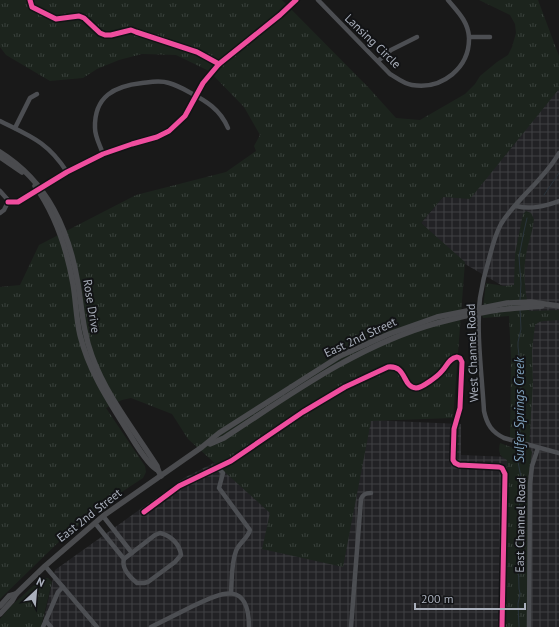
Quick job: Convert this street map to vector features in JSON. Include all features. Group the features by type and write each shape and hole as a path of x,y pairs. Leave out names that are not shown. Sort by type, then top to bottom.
{"main road":[{"name":"Rose Drive","path":"0,152 16,162 26,172 57,214 69,247 77,278 85,334 96,368 108,390 157,466 159,473"},
{"name":"Rose Drive","path":"0,157 24,174 40,190"},
{"name":"East 2nd Street","path":"0,614 12,601 16,594 45,566 103,516 159,473 202,447 224,438 315,379 350,359 376,346 464,313 507,303 559,306"},
{"name":"East 2nd Street","path":"489,308 510,309 531,305"},
{"name":"East 2nd Street","path":"0,606 9,596 16,594"}],"street":[{"path":"8,202 18,202 40,190 67,172 103,154 157,137 169,131 185,116 209,76 225,58 280,15 296,0"},
{"name":"Lansing Circle","path":"318,0 390,74 411,85 434,85 444,81 459,68 465,57 469,37 463,18 448,0"},
{"path":"378,61 391,50 416,37"},
{"path":"469,37 490,37"},
{"path":"103,154 96,134 96,116 98,108 104,98 117,88 127,85 156,81 168,82 177,85 209,103 219,112 228,128"},
{"path":"15,128 30,98 37,94"},
{"path":"0,121 35,139 51,150 67,172"},
{"name":"West Channel Road","path":"559,153 501,224 490,255 481,293 479,324 484,411 488,424 494,432 504,438 559,453"},
{"path":"0,191 8,202"},
{"path":"516,206 523,208 536,208 559,201"},
{"path":"0,213 4,210 8,202"},
{"path":"144,512 179,486 216,469 303,412 345,387 388,367 397,368 403,373 410,385 416,388 437,376 454,357 460,358 462,362 460,402 454,428 453,460 458,465 499,467 502,468 505,474 502,627"},
{"name":"East Channel Road","path":"529,627 530,484 532,466 538,448"},
{"path":"216,469 220,469 223,473 218,488 250,530 240,543 236,552 231,593"},
{"path":"351,627 361,499 366,493 371,493"},
{"path":"103,516 132,553"},
{"path":"95,523 124,559 124,568 134,581 140,584 148,582 175,562 181,555 173,539 160,533 155,535 124,559"},
{"path":"45,566 97,627"},
{"path":"43,627 58,592 63,587"},
{"path":"151,627 219,594 231,593 240,597 247,606 249,614 249,627"},
{"path":"46,621 51,627"}],"shaded area":[{"path":"559,89 559,627 516,627 518,295 465,264 421,223 443,197"},
{"path":"368,420 461,424 461,455 510,457 509,627 42,627 55,570 184,478 245,447"}],"green space":[{"path":"0,0 282,0 369,88 396,118 420,120 465,94 475,84 480,76 508,55 512,47 516,33 515,24 510,15 479,0 538,0 559,56 559,89 470,199 443,197 421,223 465,262 453,418 371,421 343,567 262,549 270,513 188,439 172,414 131,398 122,400 106,408 145,466 146,472 143,478 108,501 67,534 0,599 0,287 20,285 39,245 136,195 226,172 256,151 254,146 260,135 244,107 209,71 176,55 142,54 119,60 97,69 83,78 50,81 6,55 0,47"},
{"path":"526,211 531,213 534,219 526,255 525,269 529,311 559,310 559,320 539,322 535,325 532,351 533,383 529,447 532,452 528,478 527,627 506,627 507,460 501,455 499,448 500,443 516,449 514,439 510,438 511,359 509,316 483,318 482,315 486,283 504,286 514,285 515,254 523,214"},
{"path":"42,578 48,578 52,582 42,623 46,627 0,627 0,619 11,606"}],"waterway":[{"name":"Sulfer Springs Creek","path":"544,195 559,173"},
{"name":"Sulfer Springs Creek","path":"520,300 521,284 519,257 527,218"},
{"name":"Sulfer Springs Creek","path":"520,309 521,329 518,347 521,387 519,423 521,441"},
{"name":"Sulfer Springs Creek","path":"519,627 518,604 520,593 518,551 521,477 517,457 520,444"}],"cycle path":[{"path":"30,0 32,7 56,19 79,16 84,18 100,33 105,35 131,30 197,52 219,64"},
{"path":"8,202 18,202 67,172 103,154 157,137 169,131 185,116 203,83 219,64 280,15 296,0"},
{"path":"144,512 179,486 231,461 303,412 345,387 388,367 394,367 402,373 408,384 416,388 434,379 450,361 457,357 460,358 462,362 460,408 454,429 453,460 459,465 499,467 502,468 505,474 502,627"}]}
